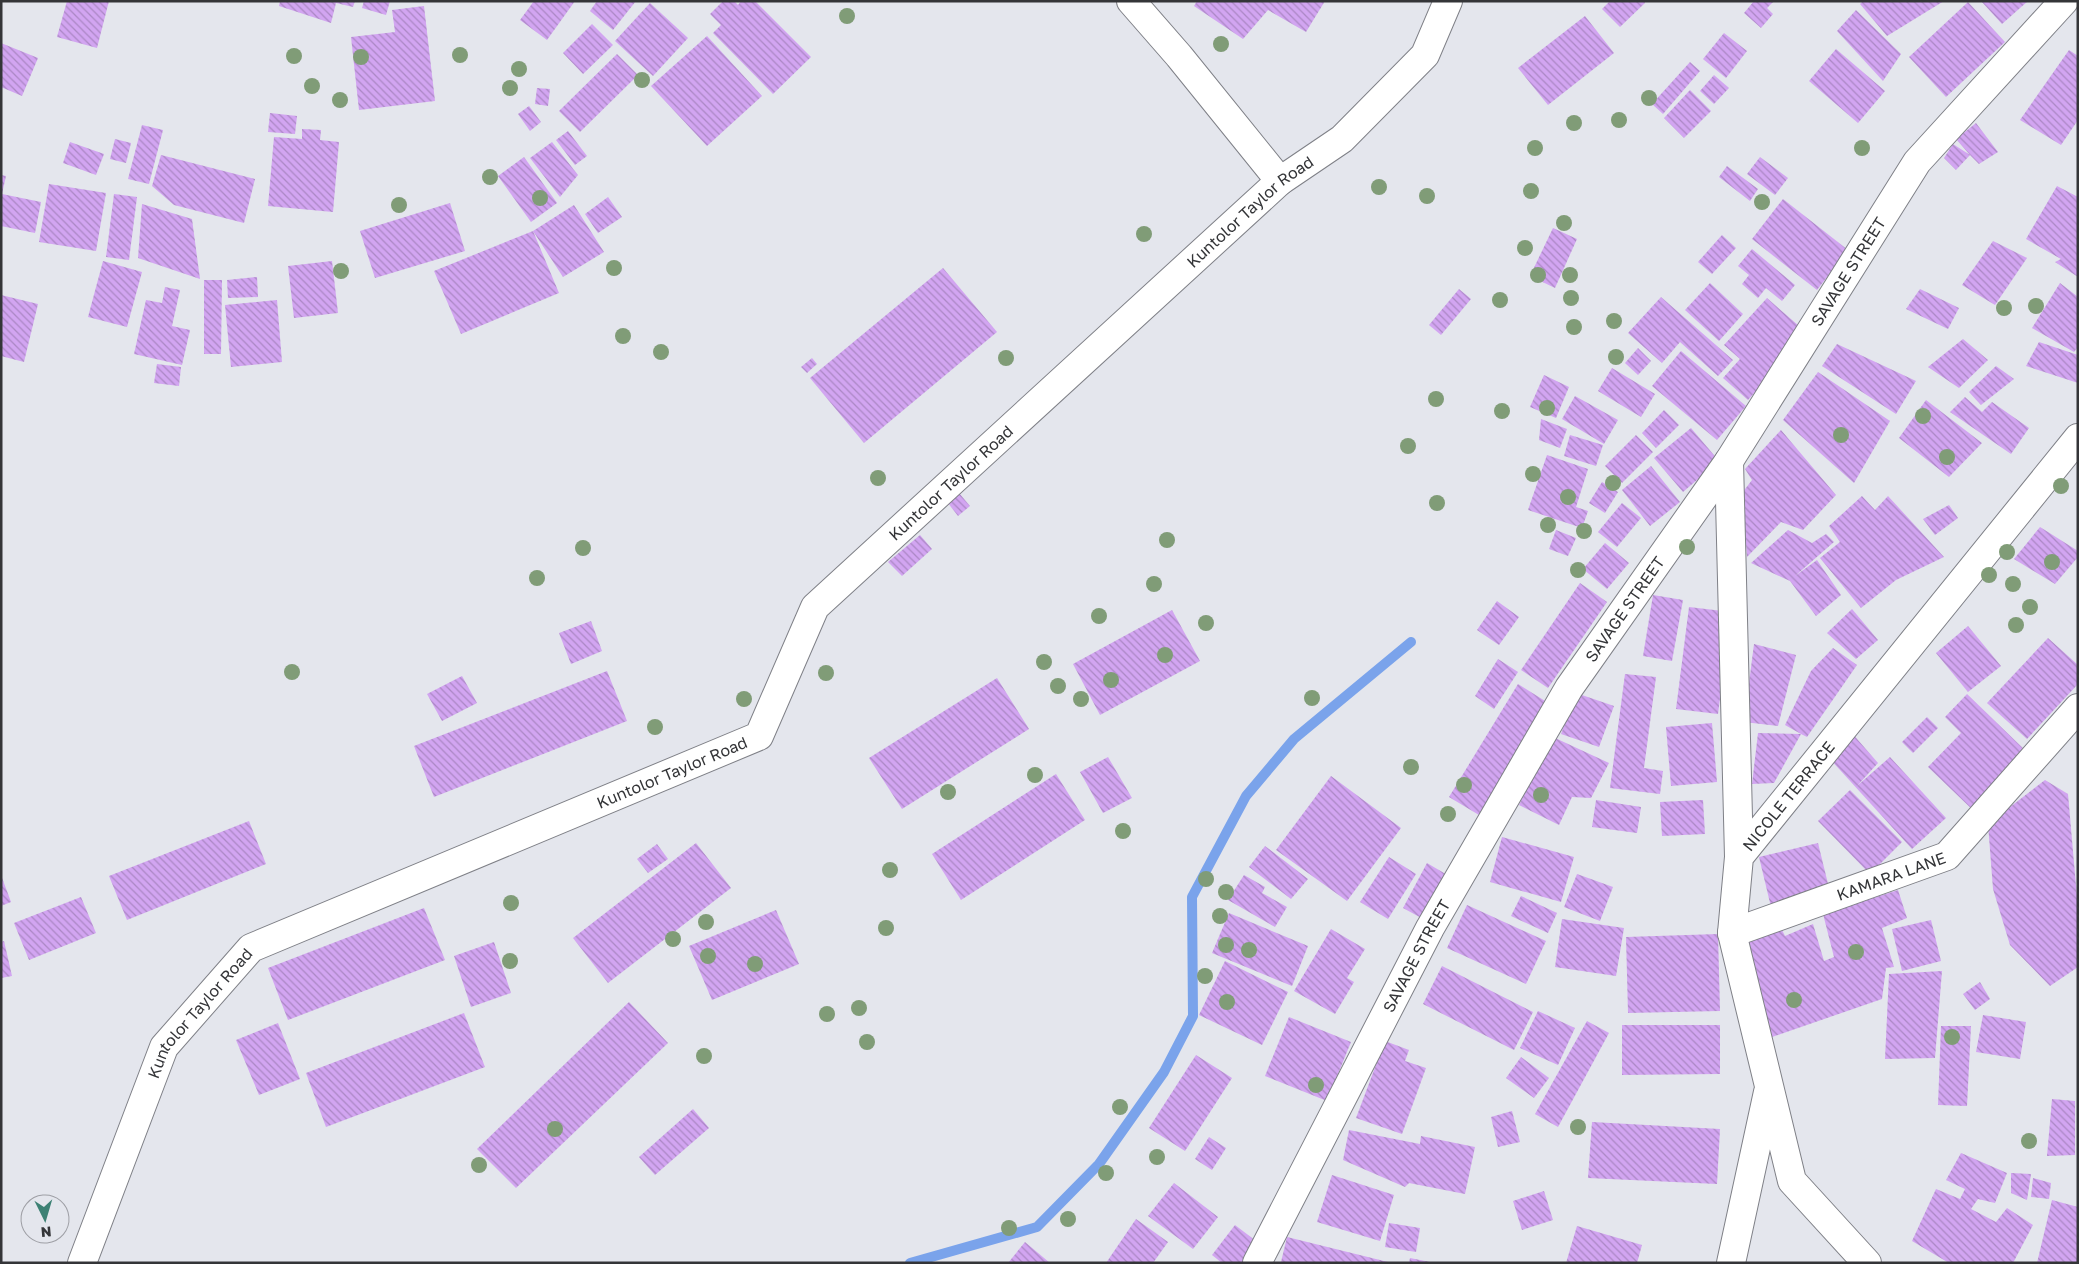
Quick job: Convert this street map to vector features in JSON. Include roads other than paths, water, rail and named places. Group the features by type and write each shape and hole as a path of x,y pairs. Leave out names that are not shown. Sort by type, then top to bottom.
{"street":[{"path":"1131,1 1179,56 1280,181"},
{"name":"Kuntolor Taylor Road","path":"82,1263 164,1046 251,948 759,736 815,607 1280,181 1342,139 1425,55 1448,1"},
{"name":"SAVAGE STREET","path":"1257,1263 1430,928 1569,688 1729,461 1917,162 2064,1"},
{"name":"NICOLE TERRACE","path":"1867,1263 1792,1181 1732,932 1740,857 2078,438"},
{"path":"1729,461 1740,857"},
{"name":"KAMARA LANE","path":"1732,932 1947,856 2078,708"},
{"path":"1731,1263 1769,1086"}],"waterway":[{"path":"910,1263 1037,1227 1099,1164 1164,1072 1193,1016 1192,897 1246,796 1294,739 1411,642"}]}
